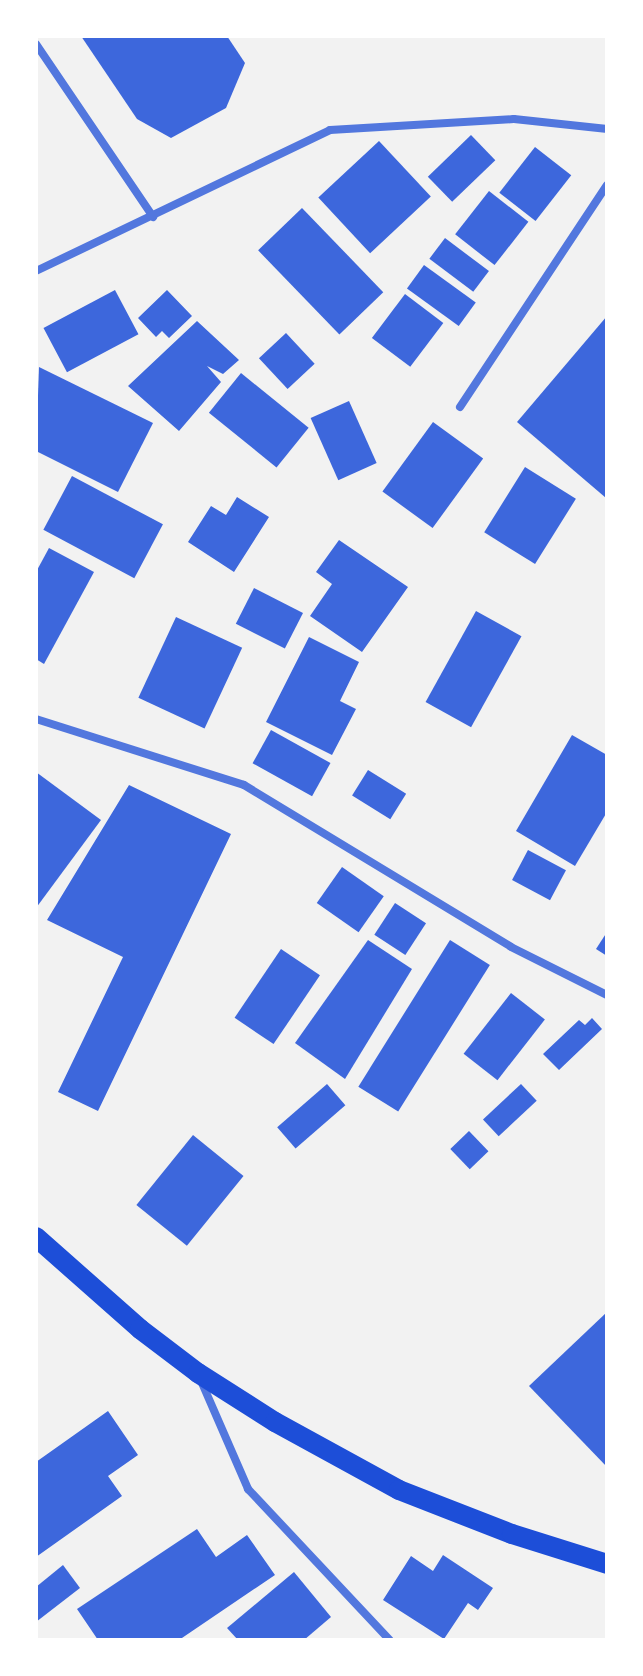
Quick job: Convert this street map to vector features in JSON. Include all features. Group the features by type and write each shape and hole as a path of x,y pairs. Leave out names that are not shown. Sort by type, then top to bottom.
{"main road":[{"path":"36,1237 140,1329 198,1373 275,1422 399,1490 512,1534 607,1564"}],"street":[{"path":"36,44 153,217"},
{"path":"36,271 330,130 514,119 607,129"},
{"path":"460,407 607,185"},
{"path":"36,719 244,785 511,947 607,995"},
{"path":"198,1373 248,1489 390,1640"}],"building":[{"path":"81,36 227,36 245,63 226,108 171,138 137,119"},
{"path":"471,135 495,160 452,202 428,177"},
{"path":"379,141 431,197 370,253 318,198"},
{"path":"535,147 571,175 536,221 499,193"},
{"path":"489,191 528,222 495,265 455,234"},
{"path":"302,208 383,292 339,335 258,250"},
{"path":"445,238 489,271 473,292 429,259"},
{"path":"424,265 476,303 459,326 407,288"},
{"path":"115,290 138,334 67,372 43,328"},
{"path":"167,290 192,316 169,338 162,331 156,337 138,318"},
{"path":"405,294 443,323 410,367 372,338"},
{"path":"607,316 607,496 606,498 517,422"},
{"path":"197,321 239,360 223,374 207,366 221,382 179,431 128,386"},
{"path":"286,333 315,364 288,389 259,358"},
{"path":"39,367 153,423 118,492 36,451"},
{"path":"241,373 309,428 277,467 209,413"},
{"path":"349,401 377,463 338,480 311,418"},
{"path":"433,422 483,458 433,528 382,492"},
{"path":"525,467 576,499 535,564 484,532"},
{"path":"72,476 163,524 134,578 43,530"},
{"path":"237,497 269,517 234,572 188,542 211,506 226,515"},
{"path":"339,540 408,587 362,652 310,616 332,584 316,572"},
{"path":"49,548 94,572 44,664 36,659 36,572"},
{"path":"254,588 303,613 285,649 236,624"},
{"path":"476,611 521,636 471,727 426,702"},
{"path":"176,617 242,648 205,729 138,698"},
{"path":"309,637 359,662 340,701 356,709 332,755 266,722"},
{"path":"271,730 330,763 312,796 253,763"},
{"path":"572,735 607,755 607,812 575,866 516,831"},
{"path":"368,770 406,794 390,819 352,795"},
{"path":"36,772 101,820 36,908"},
{"path":"129,785 231,834 98,1111 58,1092 123,957 47,920"},
{"path":"528,850 566,870 550,900 512,880"},
{"path":"342,867 384,896 359,932 317,903"},
{"path":"395,903 426,923 405,955 374,935"},
{"path":"607,932 607,956 596,949"},
{"path":"368,940 412,969 345,1079 295,1043"},
{"path":"450,940 490,965 398,1112 358,1087"},
{"path":"281,949 320,975 274,1044 235,1018"},
{"path":"511,993 545,1019 497,1080 464,1054"},
{"path":"592,1018 602,1029 559,1070 543,1054 579,1020 585,1025"},
{"path":"327,1084 345,1105 296,1148 277,1127"},
{"path":"521,1084 537,1101 499,1136 483,1119"},
{"path":"469,1131 488,1151 470,1169 450,1149"},
{"path":"193,1135 244,1176 187,1246 136,1205"},
{"path":"607,1312 607,1467 529,1386"},
{"path":"108,1411 138,1455 108,1476 122,1496 36,1557 36,1462"},
{"path":"197,1529 216,1557 247,1535 275,1575 179,1640 98,1640 77,1609"},
{"path":"443,1555 493,1588 478,1610 468,1603 444,1639 383,1600 411,1556 433,1571"},
{"path":"63,1565 80,1588 36,1622 36,1587"},
{"path":"294,1572 331,1617 304,1640 238,1640 227,1628"}]}
